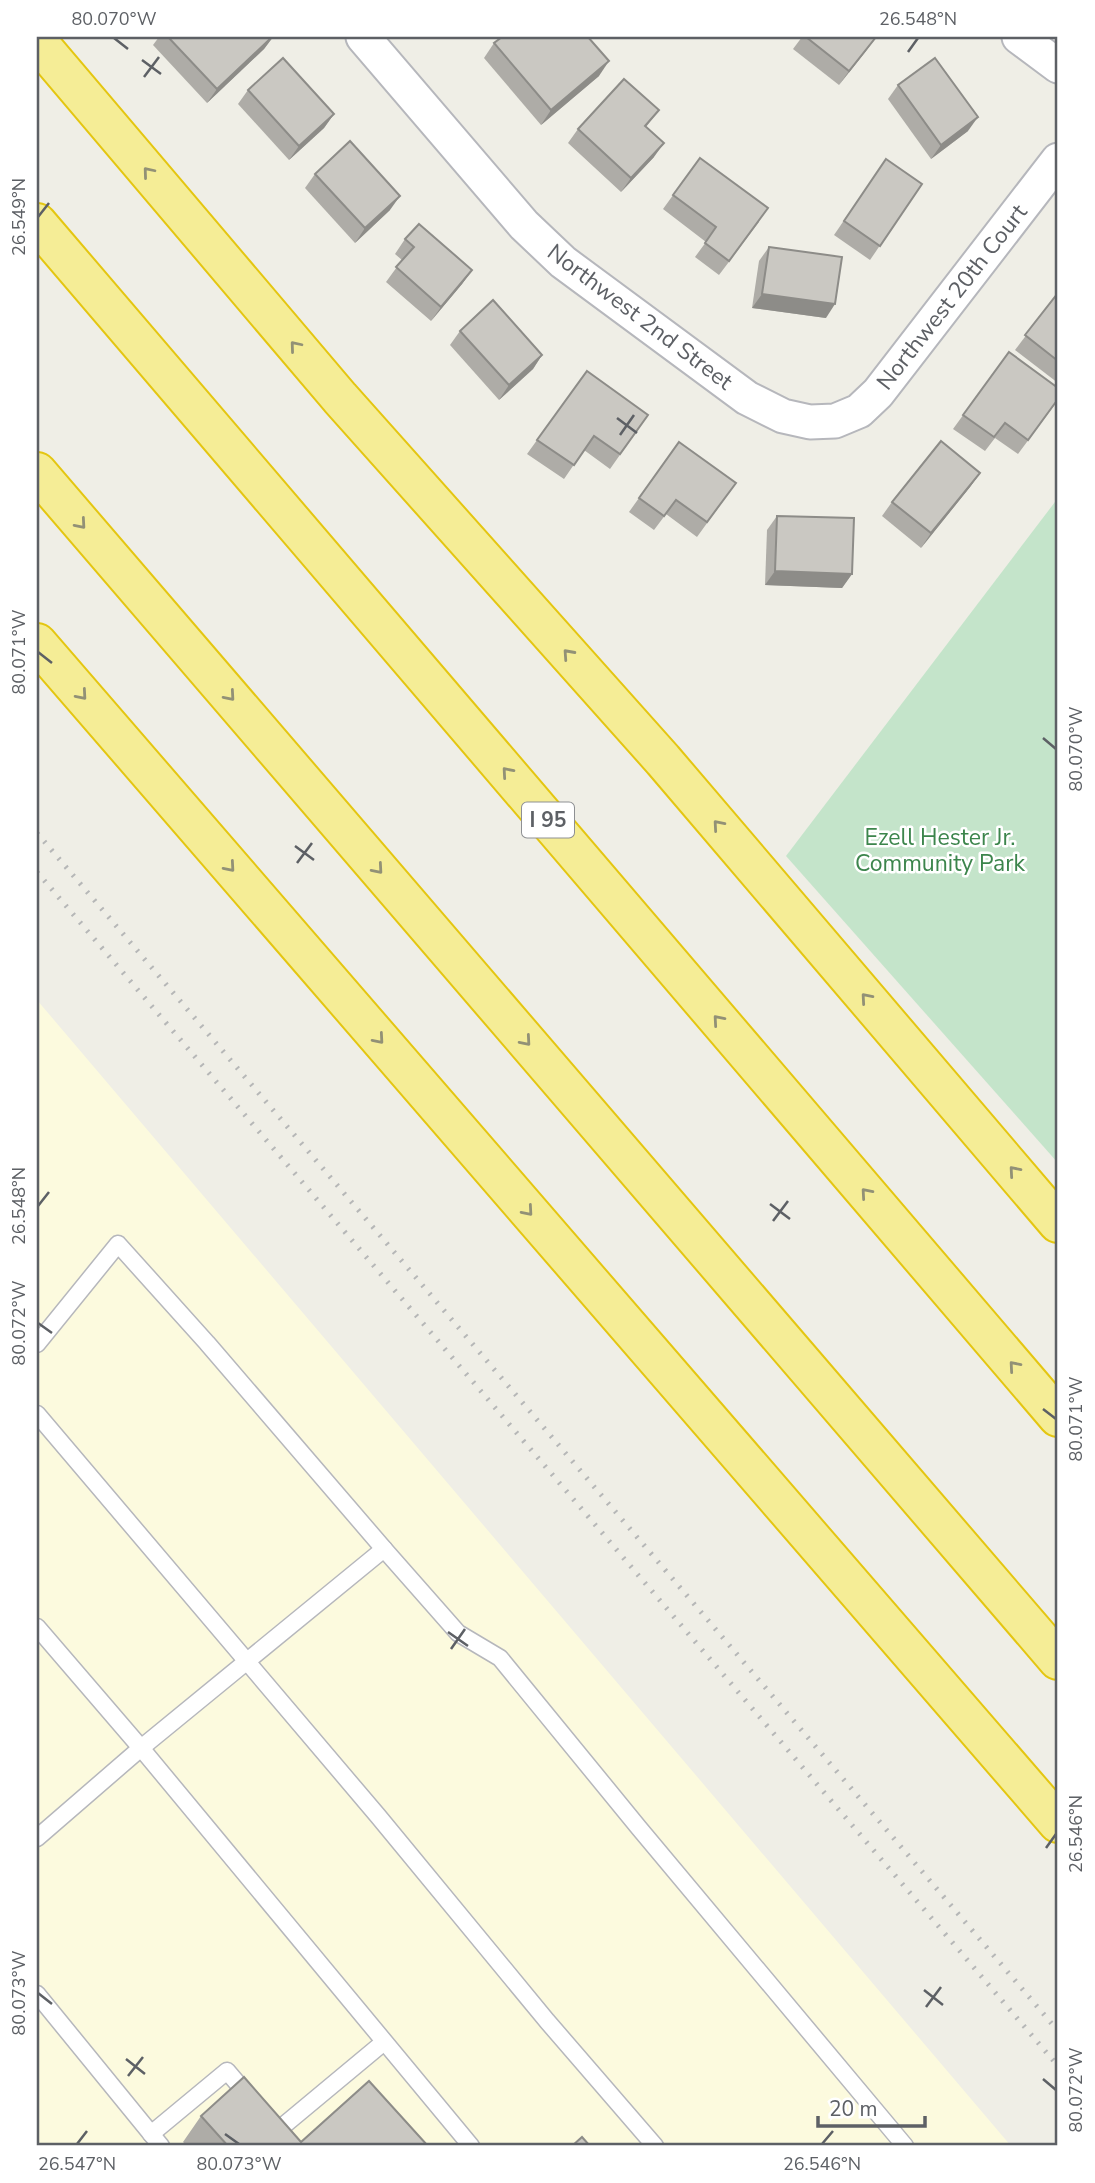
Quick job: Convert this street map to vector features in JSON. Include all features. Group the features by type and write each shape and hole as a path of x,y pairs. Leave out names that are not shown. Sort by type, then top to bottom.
{"highway":[{"path":"37,41 340,398 663,760 1058,1223"},
{"name":"I 95","path":"37,223 1058,1418"},
{"path":"37,472 1058,1660"},
{"path":"37,643 1058,1823"}],"street":[{"name":"Northwest 2nd Street","path":"363,37 524,225 563,262 747,398 783,416 810,422 835,421"},
{"path":"1018,37 1058,66"},
{"name":"Northwest 20th Court","path":"835,421 859,411 878,393 1058,160"}],"lane":[{"path":"37,1344 118,1244 458,1633 500,1658 905,2146"},
{"path":"37,1414 362,1796 654,2146"},
{"path":"37,1838 141,1748 384,1549"},
{"path":"37,1627 141,1748 471,2146"},
{"path":"37,1994 156,2140 227,2071 277,2132 384,2042"}],"shaded area":[{"path":"37,1000 1011,2146 37,2146"}],"green space":[{"name":"Ezell Hester Jr. Community Park","path":"1058,498 1058,1163 786,856"}],"building":[{"path":"168,37 272,37 217,89"},
{"path":"502,37 588,37 609,61 551,110 494,43"},
{"path":"806,37 876,37 849,71"},
{"path":"283,58 334,114 299,146 248,90"},
{"path":"935,58 978,117 941,145 898,85"},
{"path":"624,79 659,110 645,126 664,143 631,178 578,129"},
{"path":"350,141 400,196 365,228 315,174"},
{"path":"700,158 768,208 729,261 705,243 716,227 673,195"},
{"path":"886,159 922,184 880,246 844,221"},
{"path":"419,224 472,270 441,307 396,267 414,247 405,239"},
{"path":"769,247 842,257 835,304 762,294"},
{"path":"1058,293 1058,361 1025,335"},
{"path":"493,300 542,355 509,385 460,331"},
{"path":"1009,352 1058,388 1058,399 1028,440 1005,423 994,437 963,415"},
{"path":"587,371 648,415 620,454 594,436 574,465 537,440"},
{"path":"941,441 980,473 931,533 892,502"},
{"path":"679,442 736,483 707,522 676,500 664,516 639,498"},
{"path":"777,516 854,518 852,574 775,571"},
{"path":"244,2077 301,2142 369,2081 428,2146 228,2146 201,2116"},
{"path":"582,2137 590,2146 572,2146"}],"railway":[{"path":"37,833 1058,2031"},
{"path":"37,872 1058,2066"}]}
